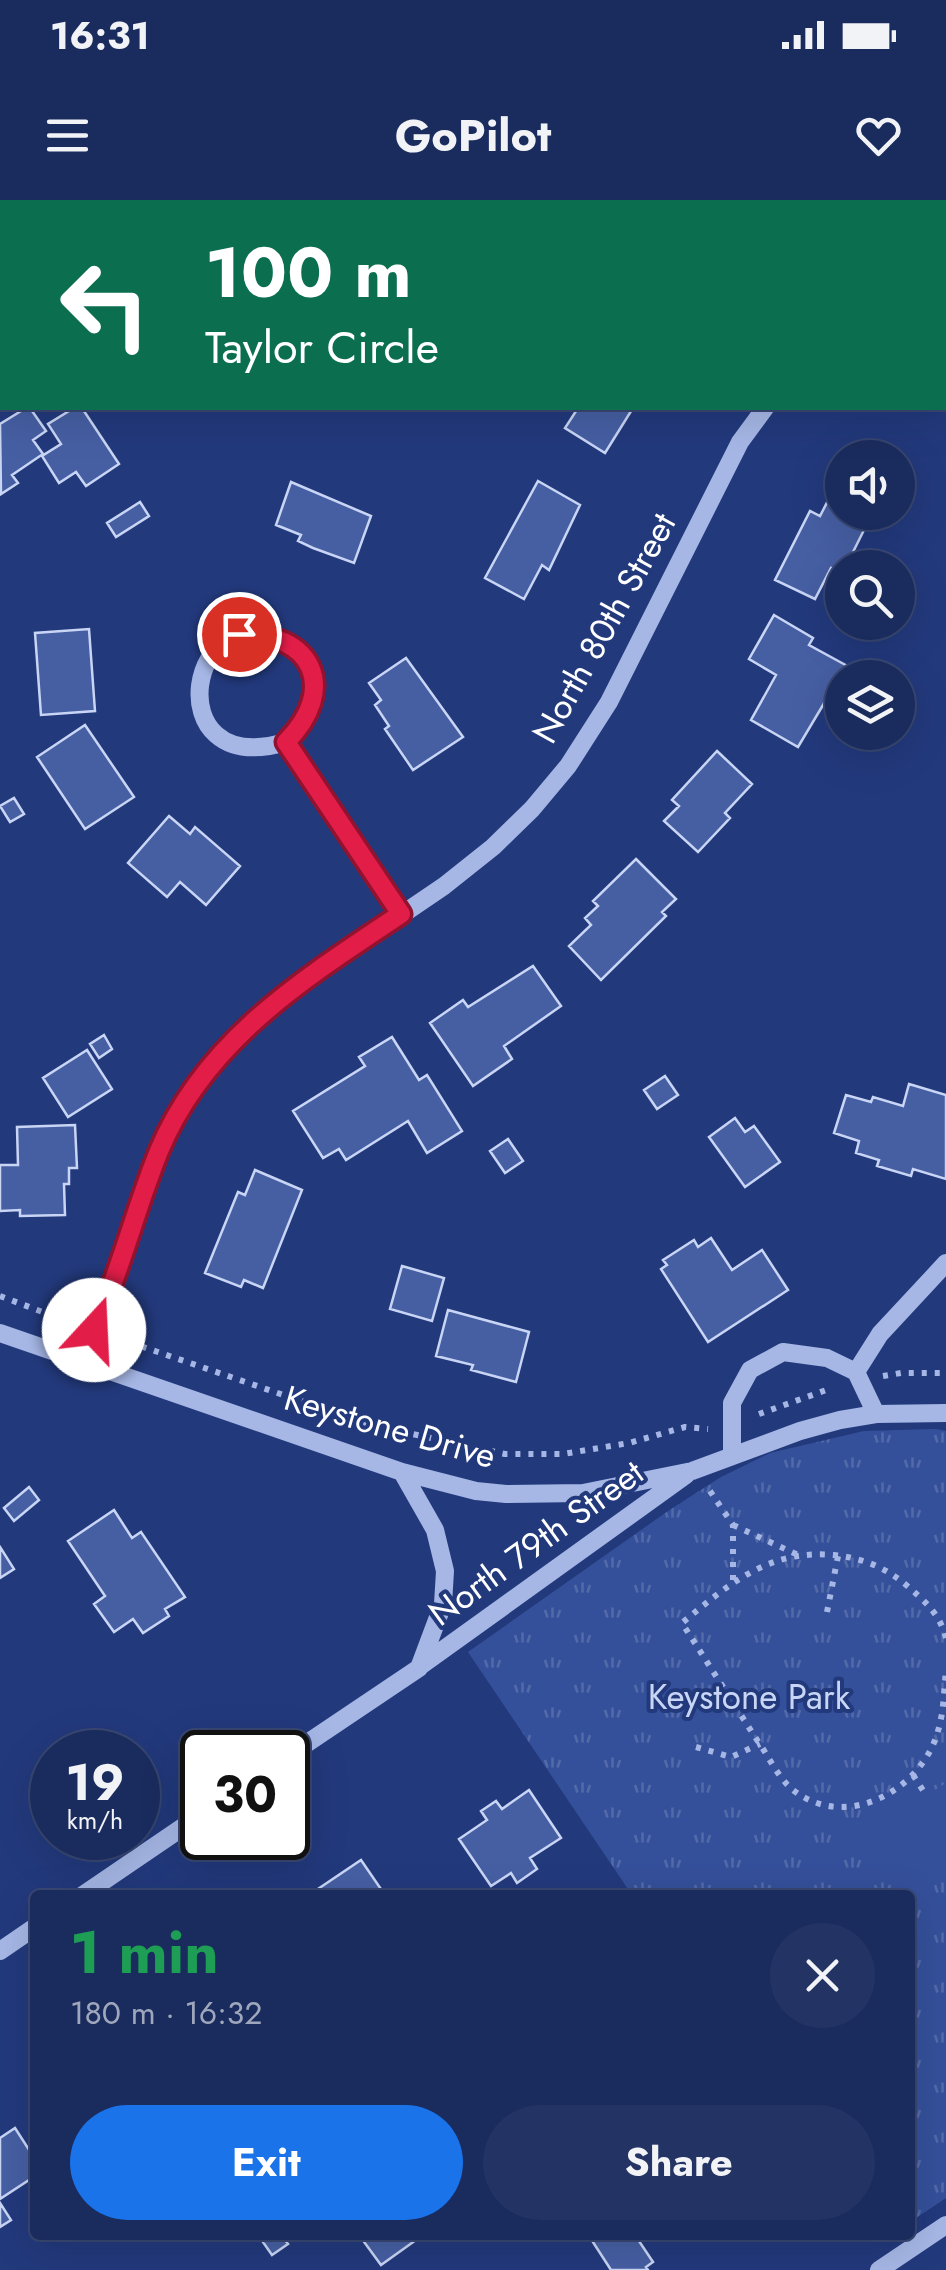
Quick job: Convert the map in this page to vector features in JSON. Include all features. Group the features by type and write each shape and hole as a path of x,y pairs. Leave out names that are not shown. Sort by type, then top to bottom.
{"street":[{"name":"North 80th Street","path":"79,1361 160,1149 195,1086 231,1042 269,1005 493,847 568,766 609,702 740,442 764,410"},
{"path":"239,634 267,634 293,645 310,667 315,695 306,722 286,742 260,750 232,744 210,727 198,701 200,673 215,649 239,634"},
{"path":"286,742 401,914"},
{"path":"858,1376 880,1334 946,1263"},
{"name":"Keystone Drive","path":"0,1333 402,1472 476,1490 545,1496 583,1494 694,1470 800,1431 876,1414 946,1413"},
{"path":"732,1456 732,1404 750,1370 783,1352 826,1358 858,1376 876,1414"},
{"name":"North 79th Street","path":"310,1741 694,1470"},
{"name":"North 79th Street","path":"402,1472 436,1530 445,1571 444,1604 418,1668"},
{"path":"90,1890 180,1829"},
{"path":"0,1951 30,1930"},
{"path":"879,2270 946,2224"}],"path":[{"path":"0,1296 371,1426 504,1454 563,1454 629,1443 685,1427 705,1430 732,1424 858,1376 946,1373"},
{"path":"694,1470 733,1524 798,1555"},
{"path":"733,1524 733,1584"},
{"path":"827,1612 838,1556"},
{"path":"946,1638 942,1621 893,1574 859,1558 838,1556 778,1559 733,1584 682,1624 792,1790 832,1806 875,1802 889,1796 912,1775 927,1757 938,1732 946,1670"},
{"path":"696,1747 731,1758 760,1744"},
{"path":"912,1775 926,1795"}],"green space":[{"name":"Keystone Park","path":"864,1431 946,1431 946,2198 915,2219 915,1890 629,1890 468,1652 721,1477 770,1453"},
{"path":"946,1783 946,1878 915,1898 915,1890 895,1890 861,1838"}],"building":[{"path":"23,410 31,410 46,431 33,440 43,454 12,475 18,483 1,494 0,424"},
{"path":"71,410 83,410 119,464 86,486 76,472 59,483 42,456 61,444 48,424"},
{"path":"577,410 632,410 605,453 565,428"},
{"path":"538,481 580,505 549,570 542,565 524,599 485,578"},
{"path":"291,482 371,516 354,563 298,541 301,535 276,525"},
{"path":"140,502 149,516 116,537 107,523"},
{"path":"825,506 825,530 864,530 854,550 825,550 825,580 815,599 775,580 810,511 820,516"},
{"path":"774,615 813,638 809,645 836,660 825,660 825,702 798,747 751,720 776,675 749,659"},
{"path":"89,629 95,711 41,715 35,633"},
{"path":"406,658 463,737 413,770 385,729 389,726 375,705 381,700 369,683"},
{"path":"85,725 134,797 85,829 37,757"},
{"path":"717,751 752,784 725,813 730,818 698,852 664,821 679,806 672,800"},
{"path":"14,798 24,814 10,822 0,806"},
{"path":"169,816 190,834 195,827 240,866 206,905 180,882 167,897 128,863"},
{"path":"636,859 676,899 662,912 666,916 601,980 569,946 591,925 585,918 598,906 593,901"},
{"path":"533,966 561,1006 504,1046 512,1059 473,1086 430,1023 463,1000 468,1007"},
{"path":"104,1035 112,1049 99,1058 90,1044"},
{"path":"392,1037 419,1080 427,1075 462,1131 427,1153 408,1121 346,1160 339,1149 323,1158 293,1111 365,1066 359,1057"},
{"path":"87,1050 112,1089 68,1117 43,1078"},
{"path":"665,1076 678,1095 657,1109 644,1090"},
{"path":"909,1084 946,1095 946,1179 913,1169 911,1176 877,1166 879,1160 856,1153 859,1141 834,1133 846,1095 871,1102 873,1097 903,1106"},
{"path":"735,1118 745,1132 754,1126 780,1162 745,1187 709,1137"},
{"path":"75,1125 77,1168 69,1168 69,1184 64,1184 65,1215 20,1216 20,1210 0,1211 0,1165 18,1165 17,1127"},
{"path":"508,1139 523,1161 505,1173 490,1151"},
{"path":"255,1170 302,1190 263,1288 244,1280 241,1287 205,1273 238,1192 245,1195"},
{"path":"711,1238 732,1270 762,1250 788,1290 708,1342 661,1269 667,1265 663,1260 694,1240 698,1247"},
{"path":"402,1266 444,1278 432,1321 390,1309"},
{"path":"448,1310 529,1332 516,1382 436,1356"},
{"path":"29,1487 39,1500 14,1521 4,1508"},
{"path":"114,1510 132,1538 141,1532 185,1597 165,1609 169,1616 143,1633 133,1619 114,1632 94,1604 105,1596 68,1541"},
{"path":"0,1547 14,1569 0,1578"},
{"path":"529,1790 561,1838 530,1858 537,1869 517,1883 511,1873 491,1886 459,1839 487,1820 481,1811 496,1801 502,1809"},
{"path":"361,1860 382,1890 316,1890"},
{"path":"15,2128 30,2151 30,2179 0,2199 0,2138"},
{"path":"0,2203 11,2220 0,2227"},
{"path":"285,2240 288,2244 272,2255 263,2242"},
{"path":"363,2240 416,2240 381,2265"},
{"path":"592,2240 638,2240 653,2262 646,2267 648,2270 611,2270"}],"route":[{"path":"94,1330 160,1149 195,1086 231,1042 269,1005 401,914 286,742 306,722 315,695 310,667 293,645 267,634 239,634"}]}
